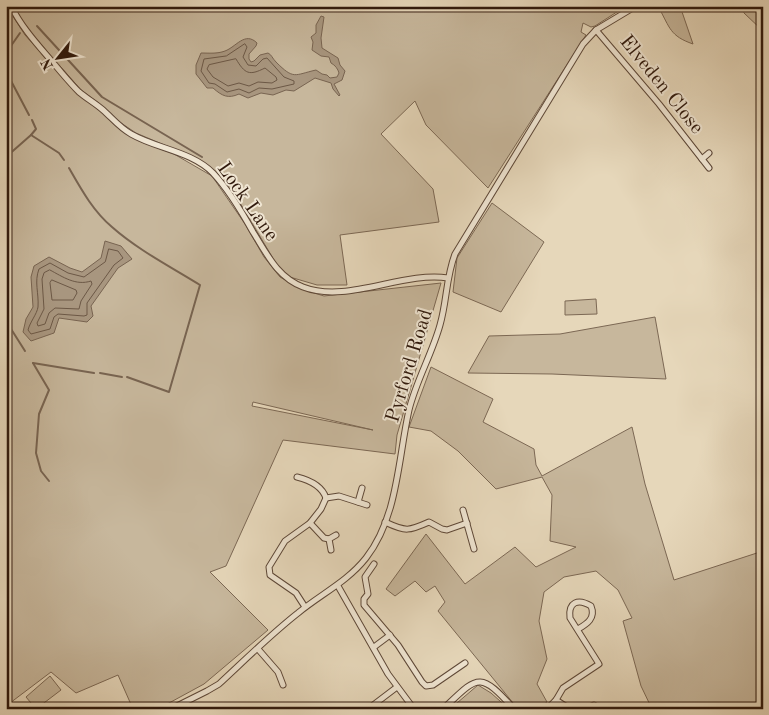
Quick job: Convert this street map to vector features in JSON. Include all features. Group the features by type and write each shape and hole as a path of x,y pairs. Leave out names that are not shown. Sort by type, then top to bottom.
{"street":[{"name":"Lock Lane","path":"11,6 31,38 73,86 103,110 120,127 136,137 183,155 212,172 243,216 271,262 277,270 293,282 312,290 329,292 431,277 448,278"},
{"name":"Pyrford Road","path":"171,709 219,684 277,630 305,607 350,576 376,544 385,522 399,467 409,410 440,328 448,278 458,249 583,44 596,30 636,6"},
{"name":"Elveden Close","path":"596,30 709,168"},
{"name":"Elveden Close","path":"702,159 709,153"},
{"path":"297,477 304,476 314,483 321,489 326,498"},
{"path":"358,502 362,488"},
{"path":"326,498 339,496 367,505"},
{"path":"305,607 296,593 270,575 268,571 286,541 310,523 321,509 326,498"},
{"path":"463,510 474,549"},
{"path":"385,522 406,530 420,527 429,522 447,530 466,523"},
{"path":"310,523 324,538 329,539 336,535"},
{"path":"329,539 331,550"},
{"path":"374,564 365,577 368,594 363,603 390,635 426,686 433,685 465,663"},
{"path":"338,586 397,686 414,709"},
{"path":"547,709 556,700 563,688 599,664 570,618 569,611 571,606 576,602 582,601 591,606 593,611 592,617 587,624 578,630"},
{"path":"374,647 390,635"},
{"path":"258,649 278,672 283,685"},
{"path":"443,709 468,686 484,681 493,687 514,709"},
{"path":"368,709 397,686"},
{"path":"556,700 570,709"},
{"path":"584,709 594,704 601,709"}],"shaded area":[{"path":"6,6 8,6 25,35 56,70 77,93 119,129 139,141 174,154 212,176 245,224 264,257 280,277 301,289 324,296 441,283 397,435 395,454 283,440 226,566 210,572 268,630 204,684 158,709 133,709 118,675 76,693 51,672 6,706","holes":["253,402 373,430 252,406"]},
{"path":"14,6 622,6 623,8 595,26 591,27 583,23 581,32 586,35 488,188 426,125 415,101 381,134 433,189 439,222 340,235 347,285 317,285 283,275 240,203 218,174 208,165 136,133 118,121 81,90 33,35"},
{"path":"657,6 680,6 693,44 680,38 672,31"},
{"path":"741,6 763,6 763,31 744,13"},
{"path":"492,203 544,242 501,312 453,292 457,258"},
{"path":"596,299 597,314 565,315 565,301"},
{"path":"655,317 666,379 552,374 468,373 489,336 560,334"},
{"path":"431,367 493,399 483,422 534,449 536,465 542,476 632,427 645,484 674,580 763,551 763,709 652,709 641,686 623,621 632,618 618,590 596,571 564,577 544,592 539,621 547,659 537,684 547,702 537,709 518,709 438,611 445,602 435,586 426,592 415,581 395,596 386,589 426,534 465,584 515,547 536,567 576,547 550,541 552,495 542,477 496,489 458,451 431,431 409,427"},
{"path":"50,676 61,690 36,709 26,697"},
{"path":"478,685 491,693 509,709 450,709"}],"water":[{"path":"321,16 324,17 321,38 322,48 338,58 340,65 345,71 342,80 334,84 339,96 331,83 315,78 294,91 286,90 273,95 261,93 248,98 239,94 228,96 222,95 213,88 207,88 196,74 196,65 201,53 222,52 248,39 257,43 249,54 251,62 260,55 268,53 282,68 291,74 316,70 330,78 337,77 339,72 331,63 329,57 321,56 312,50 313,42 311,37 316,33 316,25"},
{"path":"105,241 121,246 132,259 118,268 91,306 93,316 87,322 59,318 54,333 31,341 23,332 26,319 33,307 31,277 34,266 49,257 82,272 101,258"}],"waterway":[{"path":"37,26 102,97 202,157"},
{"path":"6,53 20,33"},
{"path":"6,68 29,115"},
{"path":"31,135 36,129 32,120"},
{"path":"6,157 31,135 59,153 64,160"},
{"path":"69,168 93,207 105,221 144,251 200,285 169,392 127,377"},
{"path":"6,321 25,351"},
{"path":"33,363 49,390 39,414 36,453 41,471 49,481"},
{"path":"33,363 94,373"},
{"path":"100,373 122,377"}]}
